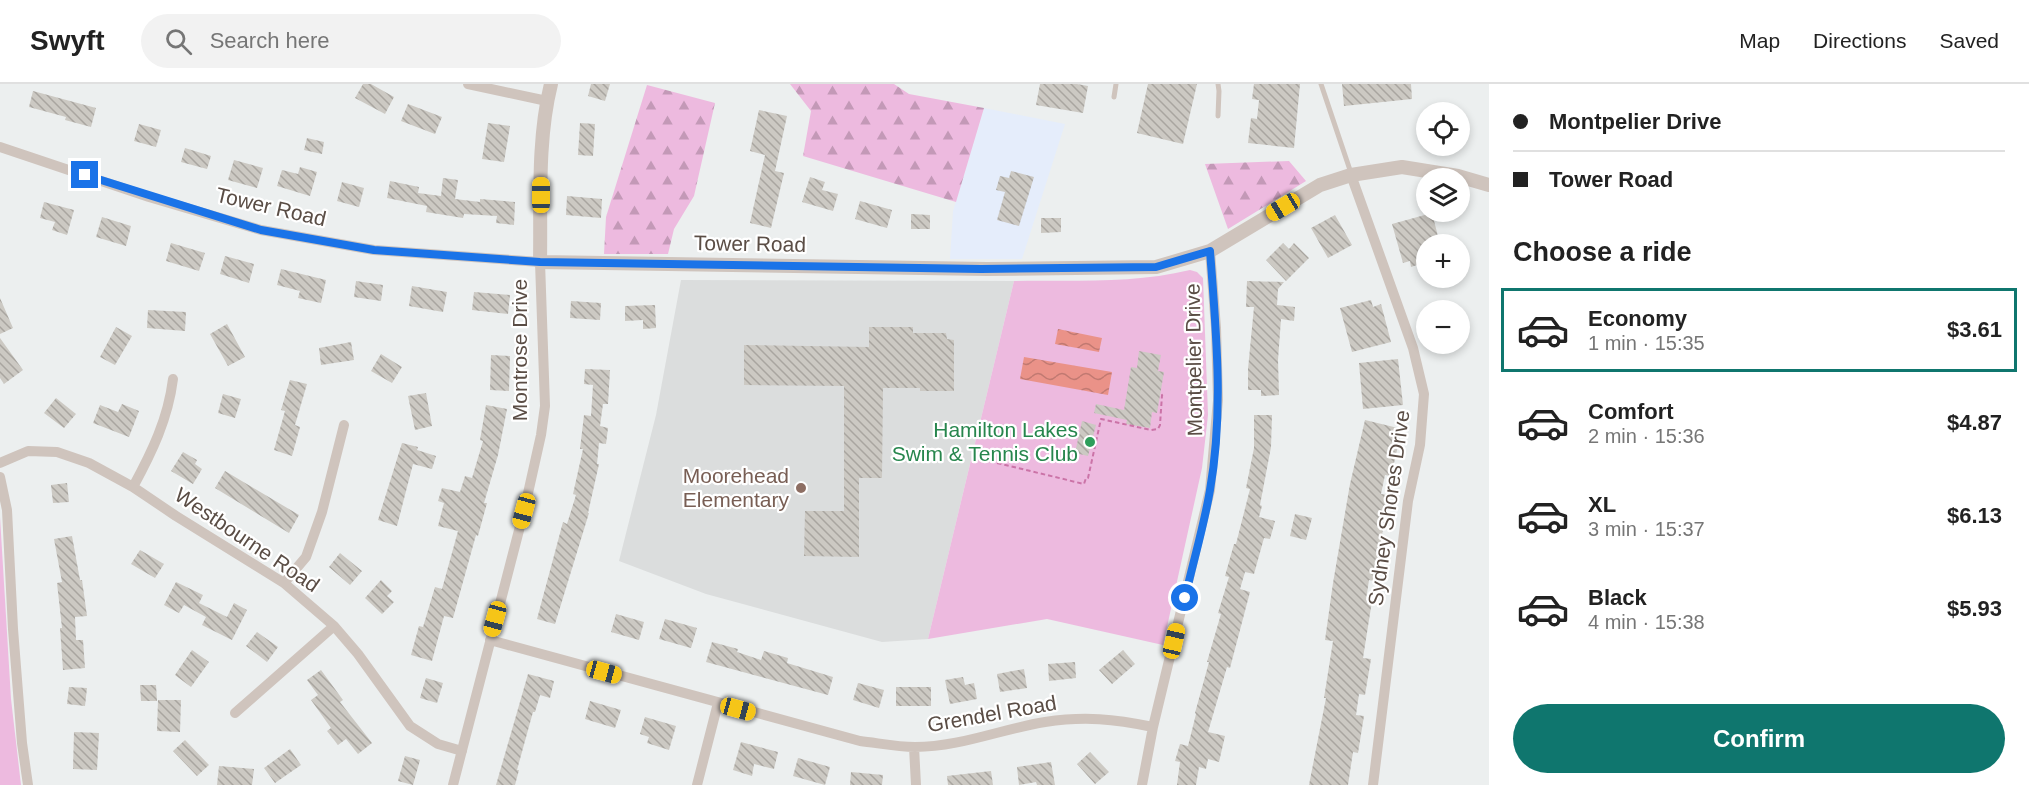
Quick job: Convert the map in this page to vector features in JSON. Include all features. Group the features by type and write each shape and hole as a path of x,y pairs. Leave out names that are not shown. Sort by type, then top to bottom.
{"street":[{"path":"468,84 547,101"},
{"name":"Montrose Drive","path":"453,785 524,511 545,406 540,262 541,173 547,101 551,84"},
{"name":"Tower Road","path":"0,147 261,230 374,250 540,262 981,269 1156,267 1210,251 1320,185 1351,175 1402,167 1458,176 1489,185"},
{"name":"Sydney Shores Drive","path":"1351,175 1413,348 1424,394 1420,445 1408,501 1373,785"},
{"name":"Montpelier Drive","path":"1142,785 1210,490 1218,400 1216,328 1210,251"},
{"path":"133,487 153,449 170,405 173,379"},
{"path":"284,583 306,556 322,512 344,425"},
{"name":"Westbourne Road","path":"0,463 27,451 57,452 89,463 133,487 284,583 334,626 358,654 410,726 438,744 462,751"},
{"path":"0,477 7,510 13,629 22,743 28,785"},
{"path":"236,713 334,626"},
{"name":"Grendel Road","path":"490,640 860,741 914,747 952,743 1044,722 1080,718 1113,719 1154,727"},
{"path":"698,785 718,703"},
{"path":"914,747 916,785"}],"lane":[{"path":"1114,97 1116,84"},
{"path":"1218,84 1220,91 1218,116"},
{"path":"1321,84 1351,175"}],"path":[{"path":"997,463 1084,484 1086,477 1088,478 1101,419 1151,430 1158,429 1163,394"}],"shaded area":[{"path":"984,108 1065,124 1022,259 950,259 953,211"},
{"name":"Moorehead Elementary","path":"681,280 1014,281 928,639 882,642 706,594 619,561 656,415"}],"green space":[{"path":"790,84 894,84 909,94 984,108 956,202 803,156 811,111"},
{"path":"647,85 715,103 694,196 674,229 668,254 604,254 606,217"},
{"path":"1289,161 1306,181 1228,229 1205,164"},
{"name":"Hamilton Lakes Swim & Tennis Club","path":"1190,270 1197,272 1203,278 1208,415 1202,468 1163,645 1047,619 928,639 1014,281 1125,279"},
{"path":"0,517 11,699 21,785 0,785"}],"water":[{"path":"1058,329 1102,338 1099,352 1055,344"},
{"path":"1024,357 1112,372 1108,395 1020,379"}],"building":[{"path":"363,84 371,84 394,97 385,114 355,98"},
{"path":"591,84 610,84 605,101 588,96"},
{"path":"1040,84 1088,86 1083,113 1036,105"},
{"path":"1148,84 1197,84 1183,144 1137,133"},
{"path":"1254,84 1300,84 1294,148 1248,143 1251,118 1257,119 1259,100 1252,99"},
{"path":"1342,84 1411,84 1412,99 1344,106"},
{"path":"33,91 96,108 91,127 65,120 66,117 29,107"},
{"path":"408,104 442,117 435,134 401,121"},
{"path":"759,110 787,116 775,171 784,173 771,228 750,223 765,155 750,151"},
{"path":"488,123 510,126 504,162 482,159"},
{"path":"580,123 595,124 593,156 578,155"},
{"path":"139,124 161,130 156,147 134,141"},
{"path":"307,138 324,142 322,154 304,150"},
{"path":"185,148 211,156 207,169 181,162"},
{"path":"234,160 263,168 257,188 228,180"},
{"path":"300,167 317,172 310,196 277,186 282,170 298,174"},
{"path":"1011,171 1034,177 1019,226 997,220 1005,192 996,190 1000,176 1009,178"},
{"path":"810,177 825,182 822,190 838,194 833,211 802,202"},
{"path":"443,178 458,180 455,199 515,202 514,225 496,223 497,216 464,214 463,218 426,212 427,206 387,198 390,181 419,187 418,193 441,196"},
{"path":"342,182 364,188 359,207 337,201"},
{"path":"567,196 602,199 601,218 566,215"},
{"path":"860,201 892,210 887,228 855,219"},
{"path":"44,202 74,210 67,235 52,230 55,222 40,218"},
{"path":"911,214 930,215 930,229 911,229"},
{"path":"1335,215 1352,245 1328,258 1311,228"},
{"path":"102,217 131,226 126,246 96,237"},
{"path":"1416,217 1416,222 1434,222 1437,234 1416,234 1416,265 1411,267 1410,261 1403,263 1392,224"},
{"path":"1041,218 1061,218 1061,232 1041,233"},
{"path":"171,243 205,253 199,271 166,261"},
{"path":"1283,243 1289,249 1294,243 1309,258 1286,281 1266,260"},
{"path":"225,256 254,264 249,283 220,274"},
{"path":"281,269 326,280 321,303 298,298 300,291 277,285"},
{"path":"356,281 383,285 381,301 354,297"},
{"path":"1247,281 1284,282 1278,289 1277,305 1295,307 1294,321 1281,319 1278,360 1279,395 1261,396 1261,390 1248,390 1254,307 1246,307"},
{"path":"412,286 447,292 443,312 409,306"},
{"path":"474,292 510,295 508,314 472,310"},
{"path":"0,298 13,328 0,334"},
{"path":"1371,300 1373,307 1381,304 1391,342 1352,352 1340,308"},
{"path":"571,301 601,303 600,320 570,318"},
{"path":"655,305 656,328 643,329 643,320 625,321 625,306"},
{"path":"148,310 186,312 185,331 147,328"},
{"path":"227,324 245,357 228,366 210,334"},
{"path":"116,327 132,336 115,365 100,357"},
{"path":"869,327 913,327 913,333 946,333 947,339 954,340 954,391 883,388 882,478 859,478 859,557 804,556 805,511 844,511 844,386 744,385 744,345 869,347"},
{"path":"0,338 23,370 4,384 0,378"},
{"path":"351,342 354,360 321,365 319,348"},
{"path":"1139,351 1161,355 1158,371 1164,372 1157,413 1152,412 1150,428 1126,424 1127,420 1094,413 1096,404 1124,410 1131,367 1137,368"},
{"path":"381,354 402,367 392,383 371,371"},
{"path":"491,355 510,356 509,391 490,390"},
{"path":"1398,359 1403,405 1363,409 1359,363"},
{"path":"585,369 610,370 608,404 603,404 600,426 608,428 606,444 599,443 597,464 599,464 589,513 555,624 537,619 563,522 567,524 576,495 573,494 583,449 580,449 584,415 591,416 593,385 584,384"},
{"path":"290,380 307,384 295,425 300,427 292,456 274,450 285,411 281,410"},
{"path":"426,393 432,426 415,430 408,396"},
{"path":"223,394 241,399 235,418 218,413"},
{"path":"56,398 76,414 64,428 44,413"},
{"path":"122,404 139,411 129,437 93,423 100,405 118,412"},
{"path":"486,405 507,409 498,455 484,503 487,503 478,536 476,535 453,618 444,616 432,661 411,655 419,626 423,627 435,587 442,589 458,531 438,526 444,503 438,501 442,488 460,492 465,476 472,478 483,441 480,440"},
{"path":"1254,415 1272,415 1271,447 1259,517 1275,521 1270,539 1264,538 1254,574 1245,572 1240,589 1250,592 1230,668 1227,667 1208,732 1225,736 1219,762 1208,759 1206,769 1199,767 1196,785 1177,785 1180,762 1175,761 1180,744 1188,746 1209,662 1207,662 1221,614 1218,613 1229,577 1225,576 1250,489 1246,488 1254,448"},
{"path":"1365,420 1402,429 1391,476 1385,475 1381,494 1389,495 1374,581 1369,580 1366,600 1372,601 1363,658 1371,659 1365,695 1359,694 1356,715 1364,716 1358,753 1353,752 1348,785 1309,785 1326,698 1324,698 1333,641 1325,640 1333,583 1350,484"},
{"path":"1082,421 1096,425 1088,456 1075,453"},
{"path":"402,443 418,447 417,450 436,456 432,469 413,464 397,526 378,520"},
{"path":"183,452 197,460 195,464 202,469 193,484 171,471"},
{"path":"225,471 299,515 289,533 215,488"},
{"path":"67,483 69,502 53,503 51,485"},
{"path":"1295,514 1312,518 1306,540 1290,536"},
{"path":"72,536 87,616 75,617 76,640 83,640 85,668 63,670 60,628 62,628 57,583 62,582 54,539"},
{"path":"140,550 164,564 155,578 131,564"},
{"path":"340,553 362,571 350,585 329,567"},
{"path":"381,580 392,591 387,596 394,602 382,614 365,598"},
{"path":"176,582 203,595 199,603 227,617 234,603 247,610 232,640 202,625 206,617 184,605 179,613 164,605"},
{"path":"616,614 644,622 639,640 611,632"},
{"path":"665,619 697,628 691,648 659,639"},
{"path":"257,632 278,647 267,662 246,646"},
{"path":"712,642 738,649 737,652 761,660 764,651 788,658 787,663 833,677 828,695 706,662"},
{"path":"192,650 209,662 191,687 175,675"},
{"path":"1123,650 1135,664 1112,684 1099,670"},
{"path":"1075,662 1076,678 1049,681 1048,664"},
{"path":"1024,669 1027,688 1000,692 997,674"},
{"path":"321,670 343,700 340,702 372,743 358,754 346,739 338,745 327,731 331,728 311,700 318,695 307,680"},
{"path":"528,674 554,681 550,698 540,695 535,712 533,712 515,785 496,785"},
{"path":"963,677 965,685 974,683 977,699 950,704 945,680"},
{"path":"426,678 443,683 437,703 420,698"},
{"path":"858,683 884,690 879,708 853,700"},
{"path":"140,685 156,685 157,701 141,701"},
{"path":"69,687 87,688 85,706 67,704"},
{"path":"896,687 931,687 931,706 896,706"},
{"path":"158,700 181,700 180,732 157,731"},
{"path":"590,701 621,710 615,728 585,719"},
{"path":"645,717 676,726 669,750 647,743 649,737 640,734"},
{"path":"74,732 99,733 97,770 73,769"},
{"path":"185,740 209,765 197,776 173,751"},
{"path":"741,742 778,752 774,769 754,764 752,776 733,770"},
{"path":"290,749 301,765 275,783 264,768"},
{"path":"1090,752 1109,772 1095,784 1077,764"},
{"path":"405,756 420,760 413,785 398,781"},
{"path":"798,758 830,767 825,785 793,776"},
{"path":"1051,762 1055,785 1037,785 1036,782 1019,785 1017,767"},
{"path":"219,766 254,769 252,785 217,785"},
{"path":"991,771 993,785 948,785 947,776"},
{"path":"851,772 883,775 882,785 850,785"}],"place":[{"name":"Hamilton Lakes Swim & Tennis Club","path":"1090,442"},
{"name":"Moorehead Elementary","path":"801,488"}],"route":[{"path":"85,175 261,230 374,250 540,262 981,269 1156,267 1210,251 1216,328 1218,400 1216,441 1210,490 1185,598"}]}
